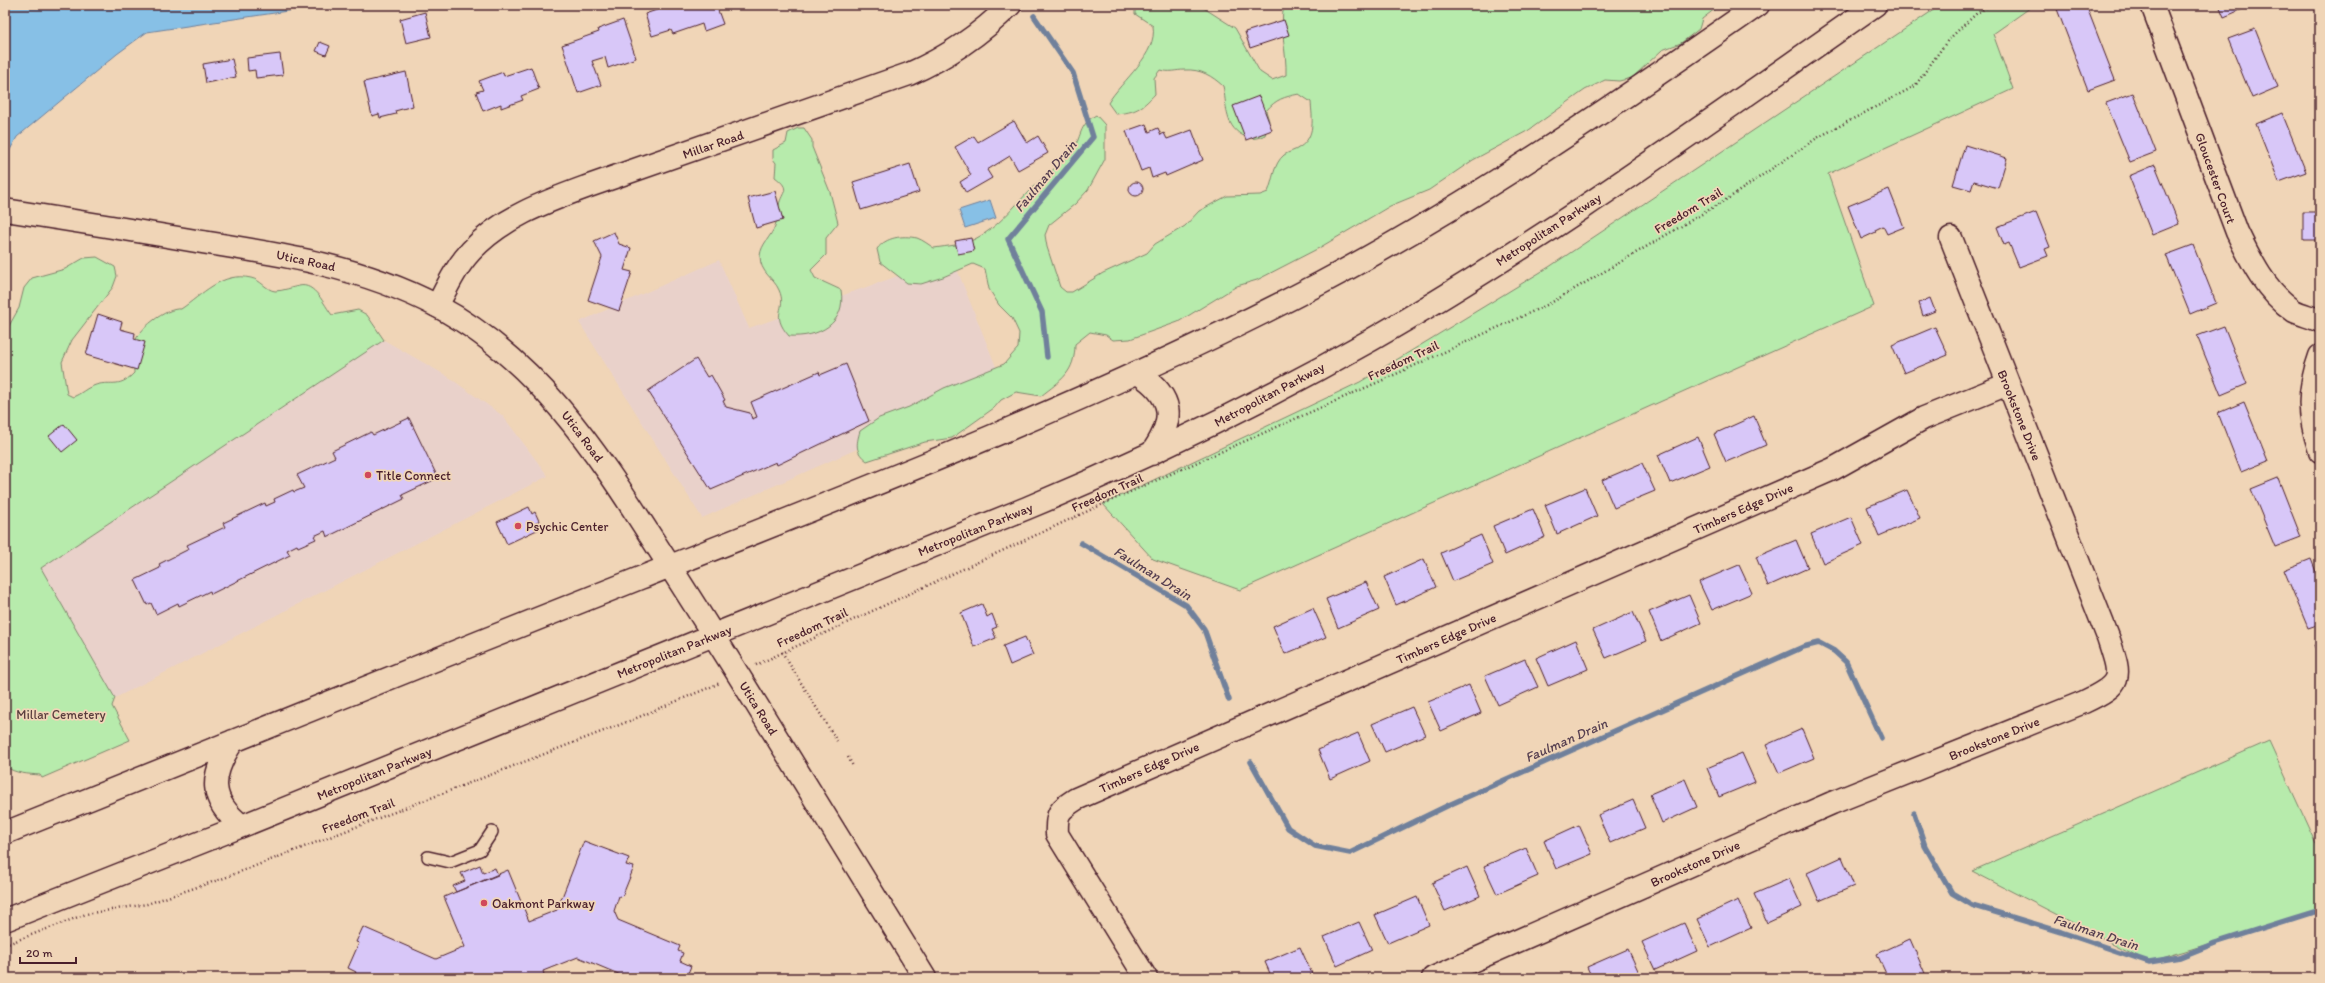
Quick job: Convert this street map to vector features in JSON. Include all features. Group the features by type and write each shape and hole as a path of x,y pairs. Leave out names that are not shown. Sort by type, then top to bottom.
{"main road":[{"name":"Millar Road","path":"437,306 451,279 470,252 490,233 509,221 548,202 579,190 909,74 937,62 967,43 992,23 1010,5"},
{"path":"5,833 991,437 1138,373 1316,285 1431,222 1535,158 1758,5"},
{"name":"Metropolitan Parkway","path":"5,920 242,826 1027,508 1151,454 1293,383 1450,292 1615,185 1876,5"},
{"name":"Gloucester Court","path":"2152,5 2237,232 2250,260 2277,297 2295,311 2320,321"},
{"name":"Utica Road","path":"5,210 304,259 346,269 377,280 437,306 494,344 528,372 560,406 598,456 714,634 925,978"},
{"name":"Brookstone Drive","path":"1433,978 1832,803 2105,692 2116,680 2118,668 1950,238"},
{"path":"2320,356 2313,374 2309,400 2313,428 2320,451"},
{"path":"1138,373 1158,388 1164,398 1168,411 1168,424 1164,436 1151,454"},
{"name":"Timbers Edge Drive","path":"1146,978 1057,834 1056,819 1062,808 1090,793 1827,472 1924,418 2008,384"},
{"path":"233,741 218,768 216,789 222,806 231,818 242,826"}],"lane":[{"path":"428,857 450,862 474,853 480,850 492,832"}],"path":[{"name":"Freedom Trail","path":"774,656 1103,504 1318,410 1549,304 1729,198 1817,138 1915,86 1948,40 1978,13 1991,5"},
{"path":"782,652 837,741"},
{"name":"Freedom Trail","path":"5,945 86,914 147,904 224,878 627,722 713,686"},
{"path":"848,757 853,766"}],"shaded area":[{"path":"952,257 1003,384 702,518 579,322 719,260 749,328"},
{"path":"384,340 447,376 503,416 548,476 115,698 40,568"}],"green space":[{"path":"1135,5 1199,5 1235,28 1260,72 1272,80 1286,75 1282,22 1284,5 1720,5 1702,19 1699,29 1681,43 1662,50 1632,78 1619,81 1605,80 1585,90 1529,130 1473,160 1429,190 1390,206 1319,248 1257,280 1237,286 1178,322 1130,339 1113,340 1106,335 1090,332 1075,344 1070,369 1066,375 1041,396 1016,392 1001,400 994,408 952,438 925,442 867,461 858,451 857,444 860,431 879,418 909,407 944,388 1004,364 1018,348 1019,333 1012,318 999,305 989,289 985,269 973,264 943,277 921,284 907,283 880,262 877,249 885,242 890,239 900,237 911,237 924,241 934,248 966,243 984,234 999,222 1032,188 1072,151 1083,127 1096,115 1105,125 1105,159 1088,190 1075,204 1049,225 1045,235 1047,247 1060,287 1066,292 1072,292 1103,273 1147,253 1155,244 1185,226 1199,211 1227,196 1260,195 1268,192 1275,168 1280,159 1284,155 1296,150 1309,138 1312,126 1311,102 1299,94 1277,101 1273,104 1266,111 1269,121 1265,135 1257,138 1248,138 1236,131 1229,120 1223,86 1206,74 1191,70 1160,70 1154,78 1155,94 1150,99 1138,109 1116,114 1108,103 1145,57 1153,36 1153,26 1135,14"},
{"path":"1941,5 2034,5 1993,34 2013,89 1828,174 1874,306 1240,590 1153,559 1103,504 1360,382 1549,267"},
{"path":"798,128 804,128 812,140 812,147 830,192 838,223 826,238 826,255 811,270 815,278 841,290 842,302 835,320 828,326 820,331 810,334 789,336 780,322 779,317 782,302 779,290 762,267 760,256 762,248 777,221 780,200 785,188 775,177 776,163 773,159 773,150 786,143 788,133"},
{"name":"Millar Cemetery","path":"97,257 115,267 117,276 113,287 72,340 62,362 67,394 73,397 93,386 104,383 118,383 128,378 134,373 133,351 136,339 146,326 168,312 175,309 181,309 213,286 231,278 241,277 255,279 269,289 275,291 299,286 310,287 318,295 332,315 358,310 367,315 384,340 41,568 115,698 112,706 130,740 42,778 40,775 18,772 5,766 5,333 19,308 24,288 32,278 65,269 84,258"},
{"path":"2269,741 2320,852 2320,910 2149,962 1972,871"}],"water":[{"path":"5,5 328,5 147,32 117,54 17,137 5,159"},
{"path":"990,200 996,218 965,228 959,210"}],"building":[{"path":"671,5 716,5 723,24 704,31 702,24 673,34 671,30 652,36 645,14"},
{"path":"2067,5 2086,5 2115,80 2088,90 2057,9"},
{"path":"2219,5 2249,5 2250,6 2224,17"},
{"path":"425,12 431,37 406,43 400,19"},
{"path":"623,20 636,58 608,68 605,57 592,61 601,85 578,93 562,45 599,32 598,29"},
{"path":"1284,20 1289,35 1250,48 1245,32"},
{"path":"2255,29 2278,87 2252,98 2228,39"},
{"path":"320,42 330,46 326,55 316,51"},
{"path":"280,54 283,75 256,78 255,70 248,71 247,58"},
{"path":"232,59 236,77 206,83 203,64"},
{"path":"531,67 539,89 521,96 523,100 501,108 501,104 483,111 476,92 483,90 479,81 503,72 504,76"},
{"path":"406,72 413,106 395,111 396,114 380,118 379,114 372,116 364,82"},
{"path":"2133,93 2156,152 2130,162 2106,103"},
{"path":"1259,96 1272,130 1246,140 1233,106"},
{"path":"2282,113 2306,172 2279,182 2256,124"},
{"path":"1014,121 1027,143 1038,136 1048,153 1018,170 1010,156 987,170 992,178 966,193 960,182 971,175 955,147 974,136 978,142"},
{"path":"1146,124 1149,132 1158,128 1161,135 1164,133 1167,139 1192,130 1203,160 1166,176 1165,173 1152,178 1149,168 1141,171 1126,131"},
{"path":"1965,145 2007,158 1998,188 1974,181 1971,190 1953,185"},
{"path":"910,164 919,192 861,210 853,182"},
{"path":"2155,165 2179,224 2152,235 2129,176"},
{"path":"1136,182 1141,184 1143,189 1141,194 1136,196 1131,194 1129,189 1131,184"},
{"path":"1889,189 1904,227 1887,234 1883,226 1875,230 1876,232 1861,239 1848,206"},
{"path":"775,191 783,220 756,228 748,198"},
{"path":"2036,212 2050,247 2045,249 2048,256 2019,267 2009,243 2004,245 1997,227"},
{"path":"2303,212 2320,212 2320,240 2303,240"},
{"path":"614,232 619,244 631,248 624,270 632,272 619,311 588,300 602,257 594,241"},
{"path":"971,238 974,251 958,254 955,241"},
{"path":"2193,245 2216,303 2190,314 2166,255"},
{"path":"1930,298 1935,311 1923,316 1919,303"},
{"path":"98,314 122,322 120,329 135,333 134,339 145,342 137,370 86,355"},
{"path":"2224,326 2247,384 2221,395 2197,336"},
{"path":"1935,327 1948,355 1904,373 1892,345"},
{"path":"696,359 707,377 711,375 725,400 723,401 726,407 750,413 752,419 757,417 751,402 819,372 820,375 846,364 869,421 777,465 776,462 711,490 648,391"},
{"path":"2244,402 2268,461 2241,472 2218,413"},
{"path":"1754,416 1766,445 1726,462 1714,434"},
{"path":"409,418 438,478 402,495 404,499 327,537 325,531 314,536 316,539 287,550 290,555 211,594 210,591 179,606 178,603 156,614 151,603 147,605 135,580 160,568 159,564 189,549 187,545 225,527 223,523 265,503 266,506 275,502 274,499 293,490 294,492 304,488 297,475 335,457 332,451 371,432 373,435"},
{"path":"64,424 77,440 62,452 49,436"},
{"path":"1698,437 1710,466 1670,483 1658,455"},
{"path":"1642,463 1655,491 1614,508 1602,480"},
{"path":"2278,478 2301,537 2275,547 2251,489"},
{"path":"1585,488 1597,516 1557,534 1545,505"},
{"path":"1907,490 1920,518 1879,536 1867,507"},
{"name":"Psychic Center","path":"529,507 532,514 535,512 539,521 536,523 539,529 507,544 497,522"},
{"path":"1533,509 1545,537 1505,555 1493,526"},
{"path":"1851,517 1863,545 1823,563 1811,534"},
{"path":"1481,535 1493,564 1453,581 1441,553"},
{"path":"1796,540 1808,568 1768,586 1756,557"},
{"path":"1424,559 1436,587 1396,605 1384,577"},
{"path":"2311,559 2320,582 2320,624 2308,628 2284,570"},
{"path":"1739,565 1752,593 1712,610 1699,582"},
{"path":"1366,582 1379,610 1338,628 1326,599"},
{"path":"1689,595 1701,623 1661,641 1649,612"},
{"path":"982,604 987,617 992,614 997,627 992,629 996,638 974,647 961,613"},
{"path":"1313,608 1326,637 1285,654 1273,626"},
{"path":"1633,612 1646,641 1606,658 1593,630"},
{"path":"1025,637 1033,655 1010,665 1003,646"},
{"path":"1576,640 1588,669 1548,686 1536,658"},
{"path":"2320,643 2320,659 2314,645"},
{"path":"1525,659 1538,687 1498,705 1485,676"},
{"path":"1469,685 1481,713 1441,731 1428,702"},
{"path":"1412,707 1425,735 1385,752 1372,724"},
{"path":"1802,729 1814,758 1779,773 1766,745"},
{"path":"1358,733 1370,761 1330,779 1318,750"},
{"path":"1742,753 1755,782 1719,797 1707,768"},
{"path":"1685,779 1697,807 1662,823 1650,794"},
{"path":"1633,800 1645,828 1610,843 1598,815"},
{"path":"1579,825 1592,854 1556,869 1544,841"},
{"name":"Oakmont Parkway","path":"584,841 629,858 626,865 634,867 622,897 619,896 614,911 618,920 680,946 678,951 683,953 680,961 691,966 686,978 628,978 578,957 543,971 545,978 353,978 356,972 348,968 359,943 356,942 363,927 436,959 465,947 444,897 508,870 529,921 557,910"},
{"path":"1526,848 1538,876 1497,894 1484,866"},
{"path":"1842,857 1854,886 1819,901 1807,873"},
{"path":"480,865 483,873 495,868 498,875 456,892 453,886 465,881 461,873"},
{"path":"1467,867 1480,896 1445,911 1432,883"},
{"path":"1789,879 1802,907 1767,923 1754,894"},
{"path":"1417,897 1429,925 1388,943 1375,915"},
{"path":"1738,900 1751,928 1710,947 1697,919"},
{"path":"1359,922 1372,950 1337,966 1324,937"},
{"path":"1684,923 1697,951 1655,970 1642,942"},
{"path":"1910,939 1927,978 1888,978 1877,954"},
{"path":"1300,947 1313,976 1307,978 1272,978 1265,962"},
{"path":"1628,949 1641,977 1592,978 1587,967"}],"waterway":[{"name":"Faulman Drain","path":"1034,16 1073,73 1093,137 1008,239 1042,312 1047,357"},
{"name":"Faulman Drain","path":"1081,543 1186,605 1204,629 1229,700"},
{"name":"Faulman Drain","path":"1251,762 1288,828 1315,846 1350,853 1451,804 1803,647 1819,643 1834,651 1846,662 1881,738"},
{"name":"Faulman Drain","path":"1914,813 1925,846 1952,893 1972,905 2061,932 2149,962 2180,957 2215,943 2320,910"}],"place":[{"name":"Title Connect","path":"368,475"},
{"name":"Psychic Center","path":"518,526"},
{"name":"Oakmont Parkway","path":"484,903"}]}
